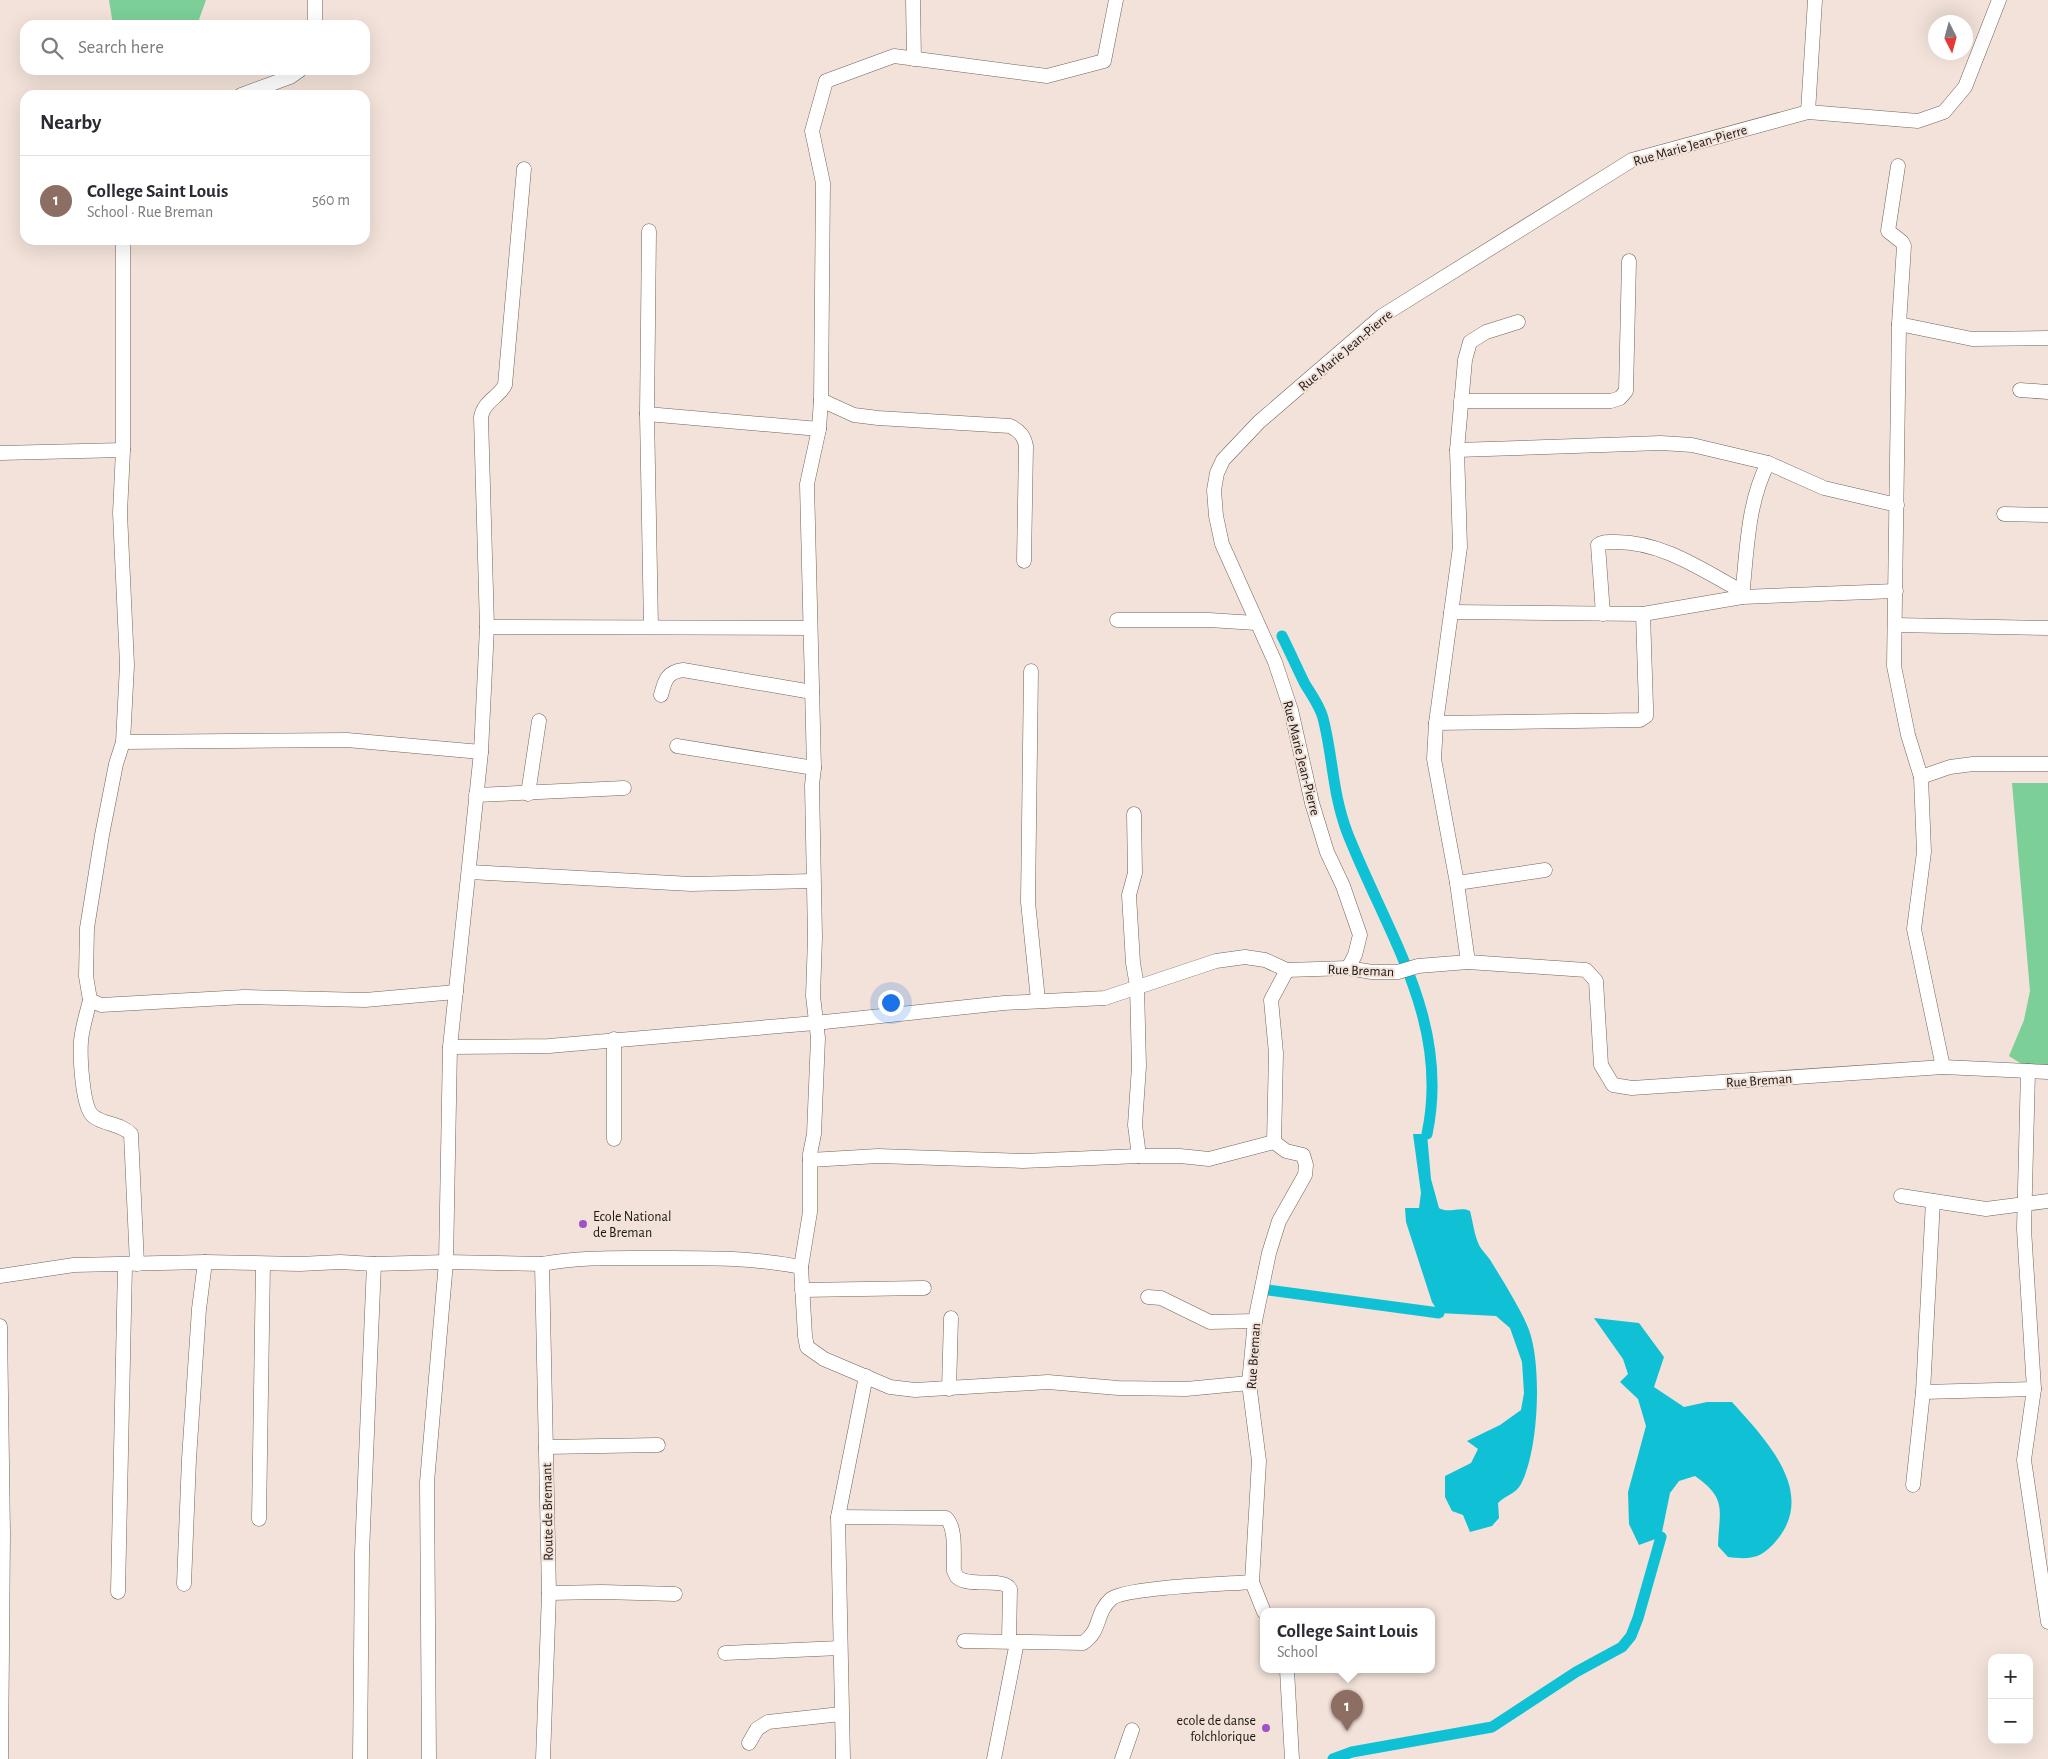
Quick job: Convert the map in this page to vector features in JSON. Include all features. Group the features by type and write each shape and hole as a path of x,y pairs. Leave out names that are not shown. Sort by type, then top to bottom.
{"street":[{"path":"315,0 315,20"},
{"path":"914,0 914,59"},
{"path":"1116,0 1104,61 1047,76 894,56 826,81 812,131 823,183 821,400 819,429 807,484 814,768 812,881 815,1023 818,1038 814,1134 810,1160 810,1212 801,1267 807,1347 824,1359 890,1387 915,1390 1048,1382 1118,1388 1166,1389 1249,1383"},
{"path":"1808,112 1815,0"},
{"name":"Rue Marie Jean-Pierre","path":"1348,968 1355,955 1360,935 1343,886 1327,852 1312,803 1291,710 1274,662 1222,544 1216,516 1214,490 1217,473 1223,460 1259,422 1382,316 1632,160 1808,112 1918,121 1944,112 1965,87 1999,0"},
{"path":"255,90 293,75"},
{"path":"1898,166 1888,231 1902,242 1904,246 1899,324 1894,666 1908,735 1921,777 1924,852 1914,929 1943,1067"},
{"path":"429,1759 427,1482 446,1262 450,1047 482,752 487,627 481,417 486,403 500,394 505,385 524,169"},
{"path":"649,231 647,414 650,627"},
{"path":"118,1592 131,1264 131,1134 125,1128 93,1116 89,1110 82,1084 81,1041 90,1000 86,976 87,928 102,835 116,764 123,742 127,665 120,513 123,450 123,245"},
{"path":"1460,401 1611,401 1620,398 1626,391 1630,261"},
{"path":"1468,962 1457,883 1434,759 1436,723 1460,547 1457,450 1460,401 1465,360 1470,342 1486,332 1518,322"},
{"path":"1899,324 1972,339 2048,338"},
{"path":"2020,390 2048,392"},
{"path":"821,400 854,415 897,420 1010,426 1019,430 1025,439 1026,446 1024,561"},
{"path":"647,414 819,429"},
{"path":"1457,450 1661,443 1692,445 1768,464 1824,488 1897,506"},
{"path":"0,453 123,450"},
{"path":"1742,595 1751,517 1759,481 1768,464"},
{"path":"2004,514 2048,515"},
{"path":"1603,614 1598,545 1602,542 1631,542 1664,549 1742,595"},
{"path":"1451,612 1643,614 1742,595 1896,591"},
{"path":"1436,723 1640,720 1646,716 1643,614"},
{"path":"1117,620 1209,620 1256,623"},
{"path":"1895,625 2048,628"},
{"path":"487,627 810,628"},
{"path":"661,695 668,676 672,672 683,670 812,692"},
{"path":"1032,671 1028,902 1038,1000"},
{"path":"528,794 539,721"},
{"path":"123,742 346,740 482,752"},
{"path":"677,746 814,768"},
{"path":"1921,777 1950,766 1973,764 2048,764"},
{"path":"476,795 624,788"},
{"path":"1134,814 1136,873 1129,894 1137,986 1139,1066 1135,1126 1139,1156"},
{"path":"1457,883 1545,870"},
{"path":"470,872 691,884 812,881"},
{"path":"450,1047 523,1047 815,1023 1038,1000 1105,998 1216,961 1244,957 1265,960 1287,970 1271,1000 1276,1053 1274,1142 1209,1159 1180,1156 1139,1156 1023,1161 878,1156 810,1160"},
{"name":"Rue Breman","path":"1287,970 1348,968 1372,972 1398,972 1418,966 1468,962 1586,970 1596,981 1601,1066 1613,1084 1632,1088 1943,1067 2048,1072"},
{"path":"90,1000 100,1004 244,997 365,1000 456,992"},
{"path":"614,1039 614,1139"},
{"path":"2028,1072 2024,1229 2034,1389 2024,1460 2048,1622"},
{"name":"Rue Breman","path":"1262,1608 1252,1582 1259,1461 1249,1383 1255,1321 1269,1253 1279,1221 1305,1175 1306,1165 1303,1155 1286,1151 1274,1142"},
{"path":"1901,1196 1986,1209 2048,1201"},
{"path":"1913,1485 1923,1392 1934,1201"},
{"path":"0,1276 74,1265 205,1262 263,1264 340,1262 374,1264 446,1262 542,1264 572,1259 730,1258 765,1260 801,1267"},
{"path":"184,1584 189,1459 199,1309 205,1262"},
{"path":"259,1519 263,1264"},
{"path":"360,1759 362,1553 374,1264"},
{"name":"Route de Bremant","path":"542,1264 549,1593 543,1759"},
{"path":"802,1290 924,1288"},
{"path":"1148,1297 1161,1298 1210,1322 1255,1321"},
{"path":"949,1389 951,1318"},
{"path":"0,1326 3,1534 1,1759"},
{"path":"843,1759 838,1517 866,1376"},
{"path":"1923,1392 2034,1389"},
{"path":"546,1446 658,1445"},
{"path":"838,1517 946,1518 950,1521 952,1530 954,1571 957,1577 968,1582 1005,1584 1010,1589 1013,1641 994,1759"},
{"path":"964,1641 1083,1642 1093,1636 1102,1610 1112,1598 1133,1592 1252,1582"},
{"path":"549,1593 675,1594"},
{"path":"725,1653 840,1648"},
{"path":"1287,1673 1292,1758"},
{"path":"749,1742 757,1729 768,1722 841,1714"},
{"path":"1122,1759 1132,1730"}],"green space":[{"path":"109,0 206,0 199,20 112,20"},
{"path":"2012,783 2048,783 2048,1069 2028,1068 2009,1056 2024,1020 2030,991"}],"water":[{"path":"1413,1134 1427,1134 1431,1179 1439,1208 1443,1210 1462,1209 1470,1211 1479,1245 1491,1261 1526,1323 1533,1345 1536,1364 1537,1407 1532,1451 1527,1469 1519,1487 1498,1503 1499,1518 1492,1526 1470,1532 1463,1515 1452,1511 1445,1497 1445,1476 1471,1463 1478,1449 1467,1441 1500,1425 1521,1410 1524,1393 1522,1362 1510,1328 1496,1316 1439,1313 1432,1302 1406,1222 1405,1208 1419,1208 1421,1193"},
{"path":"1594,1318 1639,1323 1664,1357 1654,1387 1684,1407 1707,1402 1732,1402 1759,1432 1782,1467 1789,1485 1791,1504 1788,1522 1776,1541 1766,1551 1750,1558 1728,1557 1718,1546 1720,1514 1717,1499 1706,1484 1695,1476 1679,1481 1670,1493 1661,1537 1639,1545 1629,1524 1628,1492 1646,1426 1638,1399 1620,1382 1628,1374 1623,1359"}],"waterway":[{"path":"1282,636 1322,714 1338,803 1347,832 1411,978 1423,1015 1430,1053 1432,1093 1427,1134"},
{"path":"1268,1290 1439,1313"},
{"path":"1333,1759 1352,1752 1492,1727 1576,1672 1622,1647 1631,1636 1638,1618 1661,1537"}],"place":[{"name":"Ecole National de Breman","path":"583,1224"},
{"name":"ecole de danse folchlorique","path":"1266,1728"},
{"name":"College Saint Louis","path":"1347,1731"}]}
